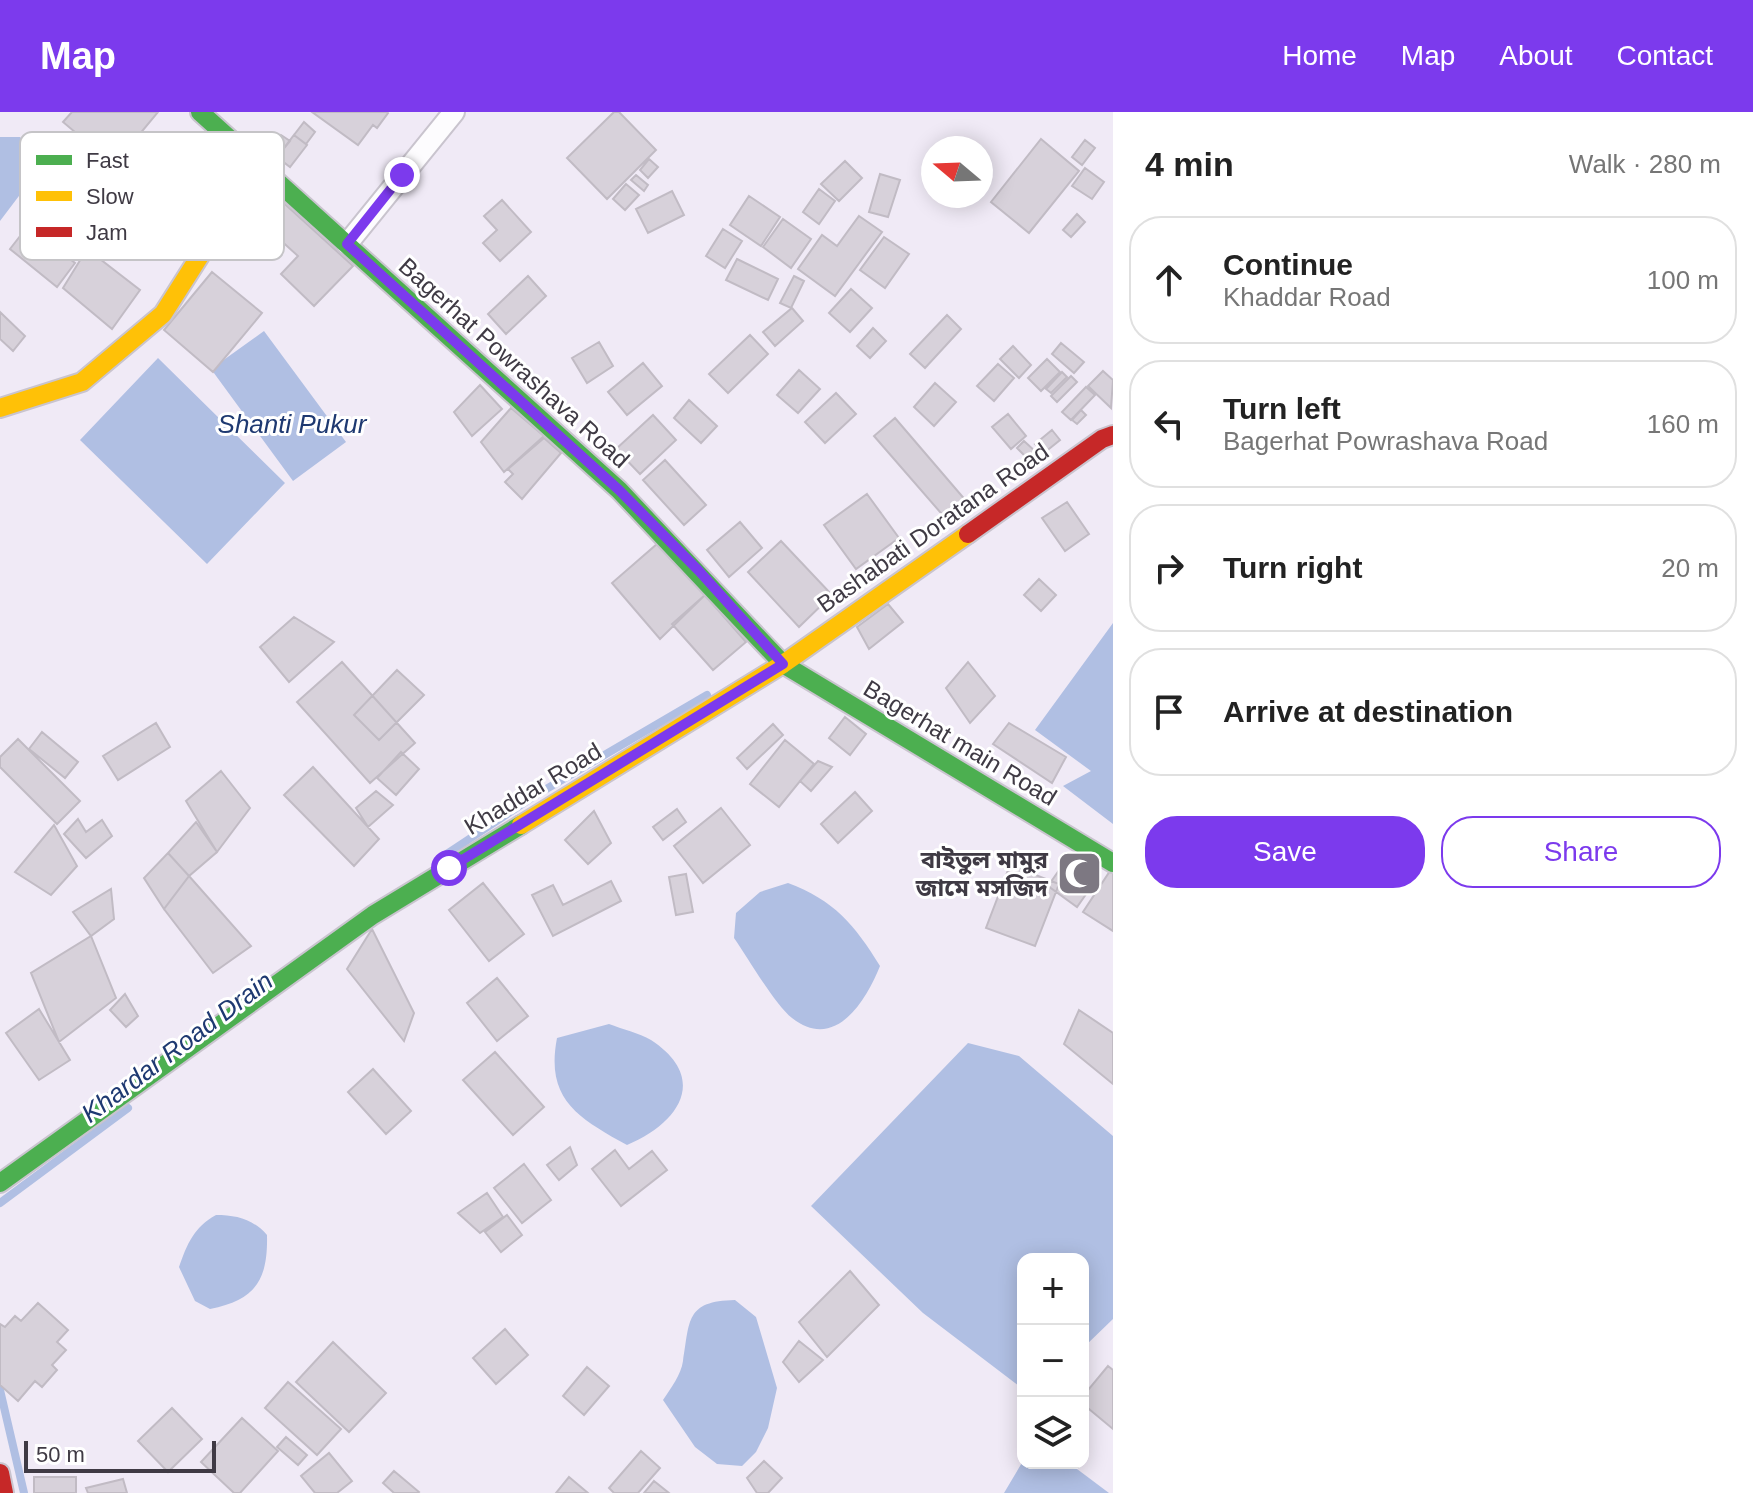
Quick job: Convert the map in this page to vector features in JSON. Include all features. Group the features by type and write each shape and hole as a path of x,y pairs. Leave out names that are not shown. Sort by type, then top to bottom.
{"street":[{"name":"Bagerhat Powrashava Road","path":"200,112 221,132"},
{"path":"347,244 454,112"},
{"name":"Bagerhat Powrashava Road","path":"284,189 619,490 699,571 783,664"},
{"path":"0,408 82,382 163,314 197,260"},
{"name":"Bashabati Doratana Road","path":"783,664 910,571 1102,439 1113,435"},
{"name":"Bagerhat main Road","path":"783,664 1113,863"},
{"name":"Khaddar Road","path":"0,1183 373,915 783,664"},
{"path":"0,1473 4,1493"}],"water":[{"path":"0,137 20,137 20,195 0,221"},
{"name":"Shanti Pukur","path":"264,331 346,442 293,481 211,369"},
{"path":"158,358 285,483 207,564 80,440"},
{"path":"1113,623 1113,824 1063,786 1091,771 1035,730"},
{"path":"788,883 831,906 862,938 880,966 857,1007 835,1026 822,1029 808,1027 785,1012 734,938 736,913 760,892"},
{"path":"609,1024 651,1040 669,1055 679,1069 683,1084 681,1098 673,1112 646,1136 627,1145 581,1116 561,1092 556,1077 557,1038"},
{"path":"968,1043 1019,1056 1113,1136 1113,1319 1089,1342 1089,1253 1017,1253 1017,1384 923,1313 811,1206"},
{"path":"216,1215 237,1217 256,1225 267,1235 267,1251 256,1286 238,1300 210,1309 195,1301 179,1267 192,1237"},
{"path":"735,1300 756,1317 777,1388 768,1428 756,1452 742,1466 717,1464 695,1447 663,1400 680,1371 689,1324 698,1309 719,1301"},
{"path":"1018,1469 1077,1469 1109,1493 1004,1493"}],"building":[{"path":"72,112 158,112 141,132 75,132 63,122"},
{"path":"312,112 388,113 377,128 373,125 358,145"},
{"path":"614,112 619,112 656,150 607,199 567,158"},
{"path":"304,122 315,132 306,144 294,135"},
{"path":"294,135 307,145 290,167 284,162 284,148"},
{"path":"1041,139 1079,171 1029,233 993,204 993,199"},
{"path":"1085,140 1095,148 1082,165 1072,157"},
{"path":"649,159 658,167 648,178 640,170"},
{"path":"845,161 862,178 839,201 821,184"},
{"path":"1085,168 1104,182 1092,199 1072,186"},
{"path":"880,174 900,180 888,217 869,212"},
{"path":"636,175 648,185 644,191 631,180"},
{"path":"626,184 639,195 625,210 613,199"},
{"path":"819,189 835,201 819,224 803,212"},
{"path":"672,191 684,215 648,233 636,209"},
{"path":"749,196 780,217 761,246 730,225"},
{"path":"502,200 531,232 500,261 483,243 497,230 484,216"},
{"path":"284,203 353,266 314,306 281,274 298,256 284,243"},
{"path":"1077,214 1085,222 1071,237 1063,230"},
{"path":"859,216 882,232 835,296 798,269 822,235 837,246"},
{"path":"783,219 811,239 791,268 763,247"},
{"path":"723,229 742,241 725,268 706,256"},
{"path":"20,236 20,257 10,249"},
{"path":"884,237 909,254 885,288 860,270"},
{"path":"737,259 778,279 768,300 726,280"},
{"path":"24,260 71,260 75,263 57,287"},
{"path":"80,260 101,260 140,290 112,329 63,288"},
{"path":"212,272 262,313 213,372 164,330"},
{"path":"528,276 546,296 506,334 488,314"},
{"path":"794,276 804,281 791,308 780,303"},
{"path":"851,289 872,308 850,332 829,313"},
{"path":"792,308 803,321 775,346 763,332"},
{"path":"0,312 25,336 13,351 0,339"},
{"path":"947,315 961,329 925,368 910,354"},
{"path":"873,328 886,341 870,358 857,346"},
{"path":"750,335 768,354 728,393 709,374"},
{"path":"599,342 613,366 587,383 572,358"},
{"path":"1061,343 1084,362 1074,373 1052,354"},
{"path":"1013,346 1031,365 1019,378 1000,359"},
{"path":"1047,359 1060,372 1041,391 1028,378"},
{"path":"643,363 662,386 627,415 608,392"},
{"path":"998,364 1014,378 994,401 977,386"},
{"path":"799,370 820,389 798,413 777,395"},
{"path":"1103,371 1113,380 1111,408 1088,386"},
{"path":"1062,372 1067,377 1051,393 1046,389"},
{"path":"1071,376 1077,382 1057,402 1051,396"},
{"path":"935,383 956,402 934,426 914,407"},
{"path":"480,385 502,409 472,436 454,412"},
{"path":"1086,387 1095,395 1071,420 1062,412"},
{"path":"836,393 856,414 825,443 805,422"},
{"path":"689,400 717,426 701,443 674,418"},
{"path":"511,408 544,436 504,472 481,442"},
{"path":"1081,410 1086,415 1077,424 1072,420"},
{"path":"1008,414 1026,436 1011,449 992,427"},
{"path":"653,415 676,440 640,474 616,449"},
{"path":"895,418 967,502 947,520 874,436"},
{"path":"1052,430 1060,440 1044,453 1035,444"},
{"path":"544,438 561,453 522,499 505,482 513,474 508,469"},
{"path":"1024,441 1036,452 1029,460 1017,448"},
{"path":"665,460 706,505 684,525 643,480"},
{"path":"867,494 899,538 856,569 824,525"},
{"path":"1067,502 1089,534 1065,551 1042,518"},
{"path":"740,522 762,548 729,577 707,550"},
{"path":"781,541 832,595 799,627 748,572"},
{"path":"657,544 705,595 660,639 612,583"},
{"path":"1039,579 1056,595 1041,611 1024,595"},
{"path":"705,595 746,642 713,670 672,624"},
{"path":"888,604 903,622 869,649 857,627"},
{"path":"294,617 334,642 289,682 260,647"},
{"path":"342,662 415,743 370,783 297,702"},
{"path":"968,662 995,696 970,723 946,688"},
{"path":"397,670 424,695 379,740 354,715"},
{"path":"845,717 866,734 850,755 829,738"},
{"path":"156,723 170,747 118,780 103,756"},
{"path":"1009,723 1066,757 1052,783 993,744"},
{"path":"773,724 783,735 747,769 737,758"},
{"path":"42,732 78,762 65,778 29,749"},
{"path":"18,739 80,801 57,824 0,767 0,757"},
{"path":"785,740 814,764 779,807 750,784"},
{"path":"401,752 419,769 396,795 377,778"},
{"path":"818,761 832,767 811,791 800,781"},
{"path":"313,767 379,839 354,866 284,795"},
{"path":"221,771 250,808 217,852 186,801"},
{"path":"376,791 393,805 368,827 356,808"},
{"path":"855,792 872,811 838,843 821,824"},
{"path":"721,808 750,845 703,883 674,846"},
{"path":"677,809 686,822 663,840 653,827"},
{"path":"594,811 611,843 588,864 565,840"},
{"path":"78,819 86,832 102,820 112,836 86,858 64,834"},
{"path":"196,822 217,852 189,876 168,853"},
{"path":"54,825 77,866 51,895 15,872"},
{"path":"168,853 189,876 164,909 144,878"},
{"path":"1067,859 1096,880 1077,907 1048,886"},
{"path":"1010,865 1059,884 1035,946 986,928"},
{"path":"1110,871 1113,873 1113,931 1083,912"},
{"path":"686,874 693,912 676,915 669,877"},
{"path":"189,876 251,946 213,973 164,909"},
{"path":"611,881 621,901 553,936 532,895 553,885 563,905"},
{"path":"483,883 524,934 489,961 449,910"},
{"path":"111,889 114,919 91,936 73,912"},
{"path":"372,929 414,1013 404,1041 347,969"},
{"path":"91,936 116,998 59,1042 31,973"},
{"path":"497,978 528,1016 497,1041 467,1003"},
{"path":"125,994 138,1016 126,1027 110,1010"},
{"path":"39,1009 70,1060 39,1080 6,1033"},
{"path":"1079,1010 1113,1033 1113,1084 1064,1044"},
{"path":"495,1052 544,1107 513,1135 463,1080"},
{"path":"373,1069 411,1111 386,1134 348,1092"},
{"path":"570,1147 577,1165 559,1180 547,1165"},
{"path":"615,1150 629,1169 652,1151 667,1170 621,1206 592,1169"},
{"path":"524,1164 551,1200 522,1223 494,1188"},
{"path":"487,1193 503,1217 480,1233 458,1213"},
{"path":"507,1215 522,1235 501,1252 485,1232"},
{"path":"850,1271 879,1305 827,1357 799,1322"},
{"path":"38,1303 68,1330 57,1342 66,1350 52,1365 57,1370 42,1387 35,1381 18,1401 0,1385 0,1324 5,1327 15,1316 21,1321"},
{"path":"505,1329 528,1355 496,1384 473,1358"},
{"path":"799,1341 823,1360 799,1382 783,1362"},
{"path":"333,1342 386,1393 349,1432 296,1382"},
{"path":"1108,1366 1113,1370 1113,1429 1089,1409 1089,1389"},
{"path":"587,1367 609,1386 584,1415 563,1396"},
{"path":"288,1382 341,1429 317,1455 265,1408"},
{"path":"172,1408 202,1439 168,1472 138,1441"},
{"path":"242,1418 278,1451 240,1493 234,1493 201,1462"},
{"path":"286,1437 307,1455 298,1465 277,1447"},
{"path":"641,1451 660,1468 638,1493 614,1493 609,1488"},
{"path":"329,1453 352,1481 337,1493 315,1493 301,1476"},
{"path":"764,1461 782,1478 768,1493 757,1493 747,1478"},
{"path":"394,1471 419,1492 394,1493 383,1483"},
{"path":"34,1477 76,1477 76,1493 34,1493"},
{"path":"569,1477 588,1493 556,1493"},
{"path":"123,1479 127,1493 88,1493 86,1488"},
{"path":"654,1481 669,1493 644,1493"}],"waterway":[{"path":"442,857 536,795 707,695"},
{"name":"Khardar Road Drain","path":"0,1203 128,1108"},
{"name":"Khardar Road Drain","path":"0,1390 24,1493"}],"traffic: fast":[{"path":"200,112 222,132"},
{"path":"284,188 619,490 783,664 1113,863"},
{"path":"0,1183 373,915 521,825"}],"traffic: slow":[{"path":"0,408 82,382 163,314 197,260"},
{"path":"521,825 783,664 968,534"}],"traffic: jam":[{"path":"968,534 1102,439 1113,435"},
{"path":"0,1473 4,1493"}],"place":[{"name":"বাইতুল মামুর জামে মসজিদ","path":"1079,874"}],"route":[{"path":"402,175 347,244 539,421 619,490 699,571 783,664 449,868"}]}
